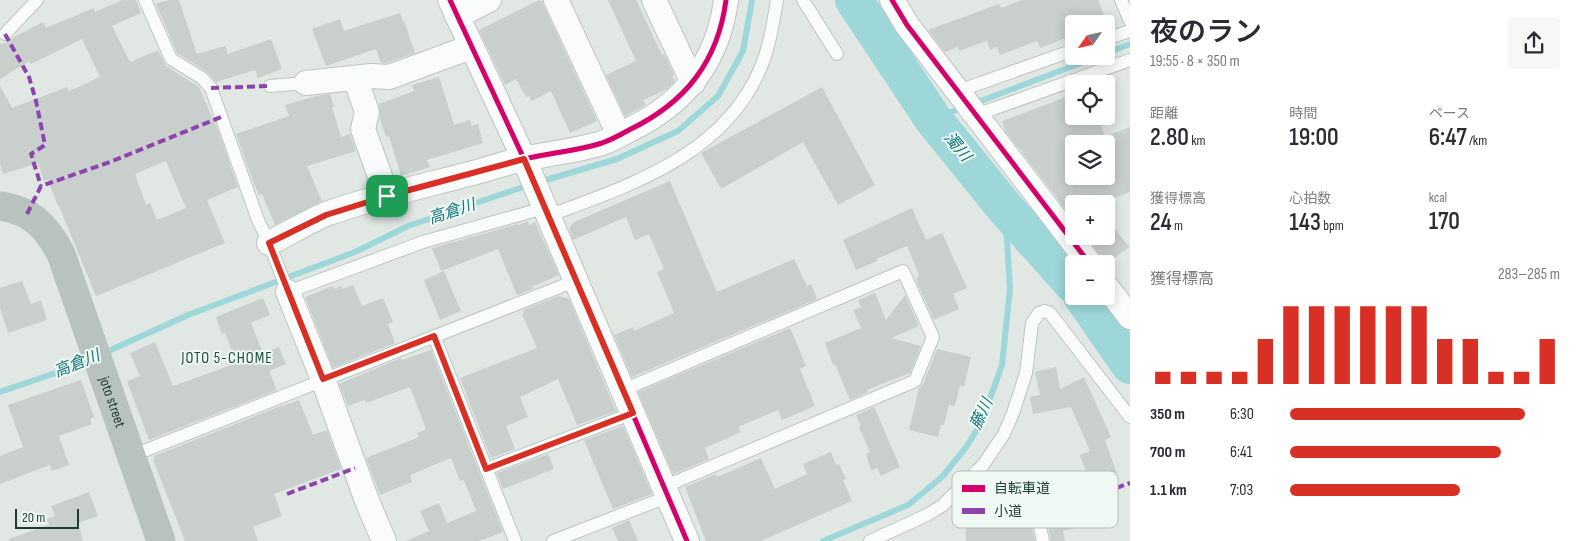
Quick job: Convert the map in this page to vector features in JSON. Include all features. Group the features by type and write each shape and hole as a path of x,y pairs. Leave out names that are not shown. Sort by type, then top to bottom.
{"highway":[{"name":"joto street","path":"0,206 28,214 41,225 54,241 61,254 161,541"}],"street":[{"path":"489,0 453,8 526,165 624,390 686,541"},
{"path":"556,0 619,135"},
{"path":"654,0 693,83"},
{"path":"269,243 326,215 387,196 526,165 603,143 639,126 665,109 693,83 710,56 718,37 724,17 726,0"},
{"path":"892,0 907,25 1083,255"},
{"path":"306,83 389,77 471,47"},
{"path":"355,78 367,112 362,130 387,196"},
{"path":"288,292 384,541"},
{"path":"1115,298 1130,317"}],"lane":[{"path":"5,34 38,0"},
{"path":"145,0 171,59 202,78 211,88 258,220 288,292 423,242 622,188 664,168 695,148 722,126 748,91 761,67 771,35 777,0"},
{"path":"803,0 837,54"},
{"path":"1121,0 1130,21"},
{"path":"1115,36 1130,31"},
{"path":"967,103 1065,54"},
{"path":"967,103 1130,60"},
{"path":"270,86 306,83"},
{"path":"553,541 915,381 934,337 903,271 624,390"},
{"path":"131,456 575,281"},
{"path":"977,471 1004,434 1013,413 1026,373 1032,322 1039,313 1044,311 1050,313 1130,417"},
{"path":"434,336 515,541"},
{"path":"486,469 633,413"},
{"path":"870,541 927,515 943,505 952,496"},
{"path":"1040,528 1043,541"}],"building":[{"path":"122,0 136,0 141,13 112,26 130,62 158,50 166,66 199,87 219,133 238,187 207,200 225,243 96,296 48,180 44,181 38,163 3,174 0,164 0,86 12,108 67,87 69,91 100,77 82,39 31,64 29,61 0,79 0,44 8,42 43,22 46,28 94,8 95,12","holes":["166,161 186,208 157,220 150,203 146,205 135,174"]},
{"path":"169,0 179,0 197,54 225,46 228,54 271,39 282,69 258,78 255,70 216,82 206,71 177,53 156,4"},
{"path":"539,0 543,1 597,121 570,133 551,91 532,101 529,96 526,97 516,79 505,85 479,30"},
{"path":"608,0 636,0 662,55 664,54 675,81 667,89 643,100 646,105 625,116 606,75 636,61"},
{"path":"1022,0 1098,0 1104,15 1065,15 1065,38 1040,48 1037,41 1000,55 997,47 990,50 987,41 959,51 958,47 945,52 928,30 999,4 1001,8"},
{"path":"400,13 415,53 381,63 376,49 326,66 312,29 340,19 344,31"},
{"path":"439,77 454,125 470,120 472,126 478,124 483,143 427,160 430,167 401,176 389,136 386,137 380,119 379,104 414,91 412,85"},
{"path":"822,87 875,185 838,205 803,142 721,189 701,153"},
{"path":"330,94 341,137 350,134 356,151 307,166 322,201 275,225 262,194 259,195 253,181 236,134 289,116 285,105"},
{"path":"1065,97 1065,125 1101,125 1105,135 1065,135 1065,185 1115,185 1115,135 1109,135 1130,127 1130,192 1115,198 1115,195 1065,195 1065,208 1023,154 1022,150 1005,131 1002,121"},
{"path":"670,181 717,292 794,259 807,286 811,284 817,299 632,377 614,335 633,327 634,331 674,313 657,272 664,269 649,234 635,240 626,217 573,240 569,228 574,222"},
{"path":"912,208 926,240 942,233 967,288 953,294 959,309 934,320 916,280 919,275 907,246 856,270 843,240"},
{"path":"528,221 529,225 535,222 559,275 517,295 498,249 441,271 432,248"},
{"path":"1115,229 1129,247 1115,258 1115,255 1100,255 1093,245 1115,245"},
{"path":"444,271 461,311 440,320 424,280"},
{"path":"22,281 31,304 41,300 47,320 8,333 0,308 0,288"},
{"path":"353,285 362,306 383,298 393,322 388,324 395,343 333,368 305,297 333,286 334,289 341,286 342,289"},
{"path":"875,293 886,320 905,295 919,326 891,338 921,346 910,373 867,390 868,392 850,400 835,364 833,365 825,343 861,328 853,310 861,307 858,300"},
{"path":"559,296 569,299 616,411 577,425 558,379 520,397 528,417 506,426 515,449 491,458 460,378 537,348 522,314 524,313 523,310"},
{"path":"263,298 270,315 251,323 263,353 279,347 286,364 269,371 277,390 149,440 127,381 140,376 130,353 155,342 173,386 237,363 225,333 222,334 216,317"},
{"path":"790,328 806,366 800,369 815,406 782,420 778,410 738,427 741,432 705,448 709,459 673,474 638,392"},
{"path":"937,349 971,357 964,387 960,385 955,406 949,405 944,425 941,424 938,437 909,430 919,388 923,384"},
{"path":"431,350 503,532 479,541 406,541 429,531 420,511 439,503 447,523 476,511 464,480 460,481 451,458 410,475 412,482 380,495 366,458 419,437 417,433 426,429 410,387 366,403 365,400 348,406 339,384 401,358 402,360"},
{"path":"1056,367 1060,389 1084,377 1111,437 1105,440 1116,471 1086,471 1080,455 1090,451 1071,407 1033,414 1030,397 1040,395 1035,372"},
{"path":"81,380 94,417 90,419 92,424 59,436 69,465 52,471 50,465 0,484 0,456 23,447 8,405"},
{"path":"299,400 313,435 327,430 341,469 274,494 282,516 253,527 258,541 185,541 153,460 155,459 154,456"},
{"path":"874,407 900,467 881,476 877,468 871,470 866,454 870,452 856,415"},
{"path":"623,426 652,494 613,509 584,440"},
{"path":"831,452 836,465 839,464 846,479 843,480 852,501 761,541 706,541 685,487 716,474 717,477 761,458 775,489 807,474 803,464"},
{"path":"548,454 554,469 503,489 497,473"},
{"path":"89,492 98,516 78,523 83,541 10,541 9,539 49,525 47,519 55,516 51,506"},
{"path":"629,520 638,541 618,541 612,528"},
{"path":"965,528 1032,528 1035,541 966,541"},
{"path":"1048,528 1075,528 1063,531 1065,541 1051,541"}],"waterway":[{"name":"高倉川","path":"539,182 617,159 678,131 718,96 743,51 752,0"},
{"name":"濁川","path":"854,0 933,119 1005,208 1065,275"},
{"path":"1115,50 1130,44"},
{"path":"973,104 1075,65"},
{"path":"933,119 964,107"},
{"name":"高倉川","path":"102,354 188,315 355,252 408,226 529,185"},
{"name":"藤川","path":"823,541 908,505 942,477 967,446 982,421 1002,365 1010,289 1005,208"},
{"name":"濁川","path":"1088,305 1130,365"},
{"name":"高倉川","path":"0,392 70,368 90,359"}],"marked path":[{"path":"5,34 29,77 36,101 45,145 31,154 41,186"},
{"path":"211,88 270,86"},
{"path":"27,214 41,186 110,162 221,117"},
{"path":"287,494 355,468"},
{"path":"1118,487 1130,483"}],"cycle path":[{"path":"450,0 524,159 687,541"},
{"path":"269,243 326,214 364,202 513,162 592,146 619,136 667,107 696,78 707,61 715,43 722,22 726,0"},
{"path":"892,0 907,25 1083,255"}],"district":[{"name":"JOTO 5-CHOME","path":"227,358"}],"route":[{"path":"524,159 633,413 486,469 434,336 323,379 269,243 326,215 387,196 524,159"}]}
